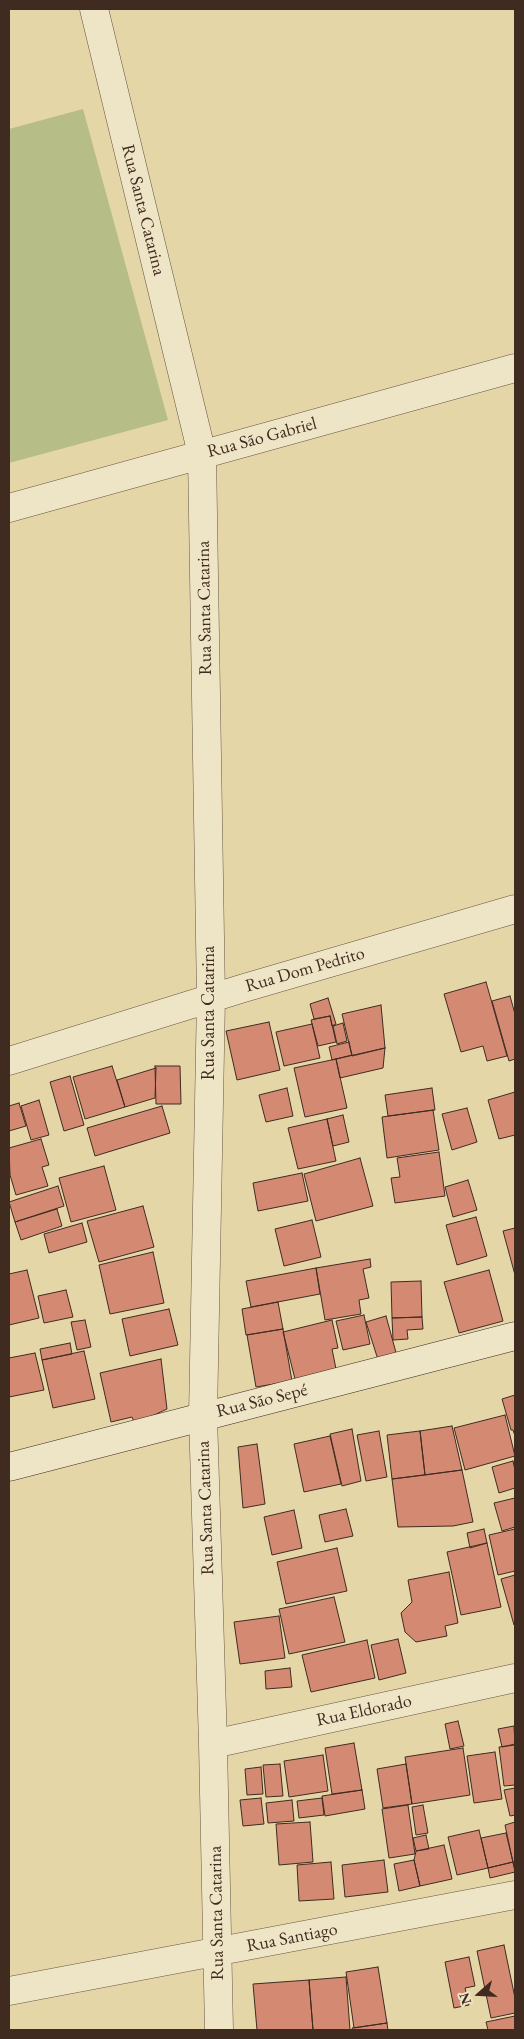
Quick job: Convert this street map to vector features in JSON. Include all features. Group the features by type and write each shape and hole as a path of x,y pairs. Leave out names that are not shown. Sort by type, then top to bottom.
{"street":[{"name":"Rua Santa Catarina","path":"94,9 202,454 211,998 203,1416 219,2030"},
{"name":"Rua São Gabriel","path":"9,508 515,368"},
{"name":"Rua Dom Pedrito","path":"9,1061 211,998 515,909"},
{"name":"Rua São Sepé","path":"9,1467 515,1336"},
{"name":"Rua Eldorado","path":"213,1744 515,1678"},
{"name":"Rua Santiago","path":"9,1991 515,1895"}],"green space":[{"path":"83,109 168,420 9,463 9,129"}],"building":[{"path":"486,982 507,1056 487,1061 483,1046 461,1052 444,994"},
{"path":"510,996 515,1014 515,1059 509,1061 492,1001"},
{"path":"328,998 336,1024 332,1026 330,1016 314,1019 310,1004"},
{"path":"381,1005 385,1048 352,1056 342,1014"},
{"path":"330,1016 336,1042 318,1046 311,1020"},
{"path":"269,1022 280,1070 237,1080 226,1031"},
{"path":"343,1023 347,1041 337,1044 333,1026"},
{"path":"312,1024 320,1058 284,1066 276,1032"},
{"path":"349,1042 352,1055 332,1060 329,1047"},
{"path":"385,1048 383,1068 340,1078 336,1059"},
{"path":"336,1059 347,1108 305,1117 294,1068"},
{"path":"112,1066 125,1107 85,1119 73,1077"},
{"path":"155,1066 180,1066 181,1104 156,1104"},
{"path":"156,1068 155,1098 125,1107 117,1080"},
{"path":"70,1076 84,1125 64,1131 50,1082"},
{"path":"287,1088 293,1116 266,1122 259,1095"},
{"path":"432,1088 435,1110 388,1116 385,1095"},
{"path":"515,1092 515,1135 499,1139 488,1100"},
{"path":"39,1100 49,1135 31,1140 21,1106"},
{"path":"19,1103 26,1126 9,1131 9,1106"},
{"path":"162,1106 170,1133 95,1156 87,1128"},
{"path":"467,1108 477,1142 452,1150 442,1114"},
{"path":"433,1110 439,1150 387,1158 382,1117"},
{"path":"343,1115 349,1142 333,1146 327,1119"},
{"path":"327,1119 336,1161 298,1169 288,1128"},
{"path":"41,1139 49,1165 42,1167 48,1186 16,1195 10,1175 9,1148"},
{"path":"439,1152 445,1196 395,1203 391,1178 400,1177 397,1158"},
{"path":"360,1158 373,1206 316,1221 304,1174"},
{"path":"104,1166 116,1210 71,1222 59,1178"},
{"path":"302,1173 308,1201 258,1211 253,1183"},
{"path":"468,1180 477,1210 453,1217 445,1187"},
{"path":"58,1186 64,1206 15,1222 9,1202"},
{"path":"143,1206 154,1247 99,1262 87,1221"},
{"path":"57,1209 62,1226 21,1240 15,1222"},
{"path":"476,1217 487,1256 457,1265 446,1225"},
{"path":"312,1220 321,1257 284,1266 275,1229"},
{"path":"82,1223 87,1242 49,1253 44,1234"},
{"path":"515,1228 515,1275 503,1231"},
{"path":"153,1252 164,1303 110,1314 99,1265"},
{"path":"370,1259 371,1267 363,1269 369,1298 359,1300 361,1314 325,1320 316,1268"},
{"path":"316,1268 320,1294 251,1307 246,1281"},
{"path":"27,1270 39,1318 9,1325 9,1274"},
{"path":"489,1270 503,1321 459,1333 444,1282"},
{"path":"421,1281 422,1317 392,1318 391,1282"},
{"path":"66,1290 73,1317 44,1323 38,1296"},
{"path":"278,1302 283,1329 246,1335 242,1309"},
{"path":"169,1309 178,1345 130,1356 122,1319"},
{"path":"364,1315 370,1344 343,1350 336,1321"},
{"path":"386,1316 398,1360 380,1366 366,1322"},
{"path":"422,1317 423,1329 407,1330 408,1339 393,1340 392,1318"},
{"path":"85,1320 91,1347 77,1350 71,1322"},
{"path":"332,1320 338,1348 332,1349 336,1369 295,1379 283,1332"},
{"path":"283,1329 292,1381 256,1387 247,1335"},
{"path":"70,1343 72,1354 42,1360 40,1349"},
{"path":"84,1351 95,1399 53,1408 42,1360"},
{"path":"35,1353 44,1390 9,1397 9,1358"},
{"path":"161,1359 167,1409 135,1424 132,1417 111,1422 100,1373"},
{"path":"515,1395 515,1436 513,1430 511,1430 502,1399"},
{"path":"505,1415 515,1456 465,1470 454,1428"},
{"path":"452,1426 462,1470 425,1475 420,1431"},
{"path":"352,1429 361,1481 342,1486 330,1434"},
{"path":"379,1431 387,1477 366,1481 357,1435"},
{"path":"420,1431 425,1475 392,1479 387,1435"},
{"path":"330,1436 341,1484 304,1492 294,1444"},
{"path":"257,1444 265,1504 243,1508 238,1447"},
{"path":"513,1461 515,1488 499,1493 492,1467"},
{"path":"462,1470 473,1522 453,1526 398,1527 392,1479"},
{"path":"515,1498 515,1527 502,1531 494,1503"},
{"path":"346,1509 353,1536 325,1542 319,1515"},
{"path":"294,1510 302,1548 272,1555 264,1517"},
{"path":"484,1529 487,1543 470,1548 467,1533"},
{"path":"515,1529 515,1571 498,1575 489,1535"},
{"path":"487,1543 501,1607 461,1615 447,1552"},
{"path":"337,1548 347,1591 286,1604 277,1562"},
{"path":"449,1572 458,1623 445,1626 447,1636 416,1642 405,1632 401,1613 412,1602 408,1580"},
{"path":"515,1575 515,1625 514,1625 501,1579"},
{"path":"334,1597 345,1642 289,1654 279,1609"},
{"path":"279,1616 285,1658 240,1664 234,1622"},
{"path":"398,1639 406,1673 379,1680 371,1645"},
{"path":"367,1640 375,1678 311,1692 302,1655"},
{"path":"290,1668 292,1687 266,1689 265,1671"},
{"path":"458,1721 464,1746 450,1749 445,1724"},
{"path":"514,1726 515,1744 502,1747 498,1729"},
{"path":"354,1743 362,1790 332,1794 325,1748"},
{"path":"515,1745 515,1785 504,1786 499,1747"},
{"path":"463,1748 470,1795 412,1804 405,1757"},
{"path":"495,1752 502,1799 474,1803 467,1756"},
{"path":"323,1755 328,1791 289,1797 284,1761"},
{"path":"280,1764 283,1796 266,1797 263,1765"},
{"path":"406,1764 412,1804 383,1808 377,1769"},
{"path":"261,1767 263,1794 247,1795 245,1769"},
{"path":"515,1788 515,1815 510,1816 504,1790"},
{"path":"362,1790 365,1809 325,1816 322,1796"},
{"path":"261,1798 264,1824 243,1826 240,1800"},
{"path":"322,1798 324,1815 299,1818 297,1801"},
{"path":"292,1800 294,1821 268,1823 266,1803"},
{"path":"408,1805 415,1854 389,1858 382,1809"},
{"path":"423,1805 428,1833 416,1835 412,1807"},
{"path":"310,1822 313,1862 279,1865 276,1824"},
{"path":"515,1822 515,1867 514,1867 505,1825"},
{"path":"479,1830 488,1868 457,1875 448,1837"},
{"path":"506,1833 513,1862 488,1868 481,1838"},
{"path":"426,1835 429,1849 416,1851 413,1838"},
{"path":"444,1845 452,1879 420,1886 414,1860 416,1851"},
{"path":"384,1860 388,1892 345,1897 342,1865"},
{"path":"414,1860 420,1886 399,1891 394,1864"},
{"path":"331,1862 334,1899 299,1901 297,1865"},
{"path":"513,1862 515,1872 490,1878 488,1868"},
{"path":"504,1945 515,1998 515,2013 491,2018 477,1951"},
{"path":"469,1957 475,1986 465,1988 469,2005 454,2008 445,1962"},
{"path":"378,1967 387,2023 354,2028 346,1972"},
{"path":"346,1977 350,2030 313,2030 309,1980"},
{"path":"309,1980 313,2030 257,2030 253,1984"},
{"path":"515,2016 515,2030 488,2030 486,2022"},
{"path":"387,2023 388,2030 353,2030 352,2028"}]}
